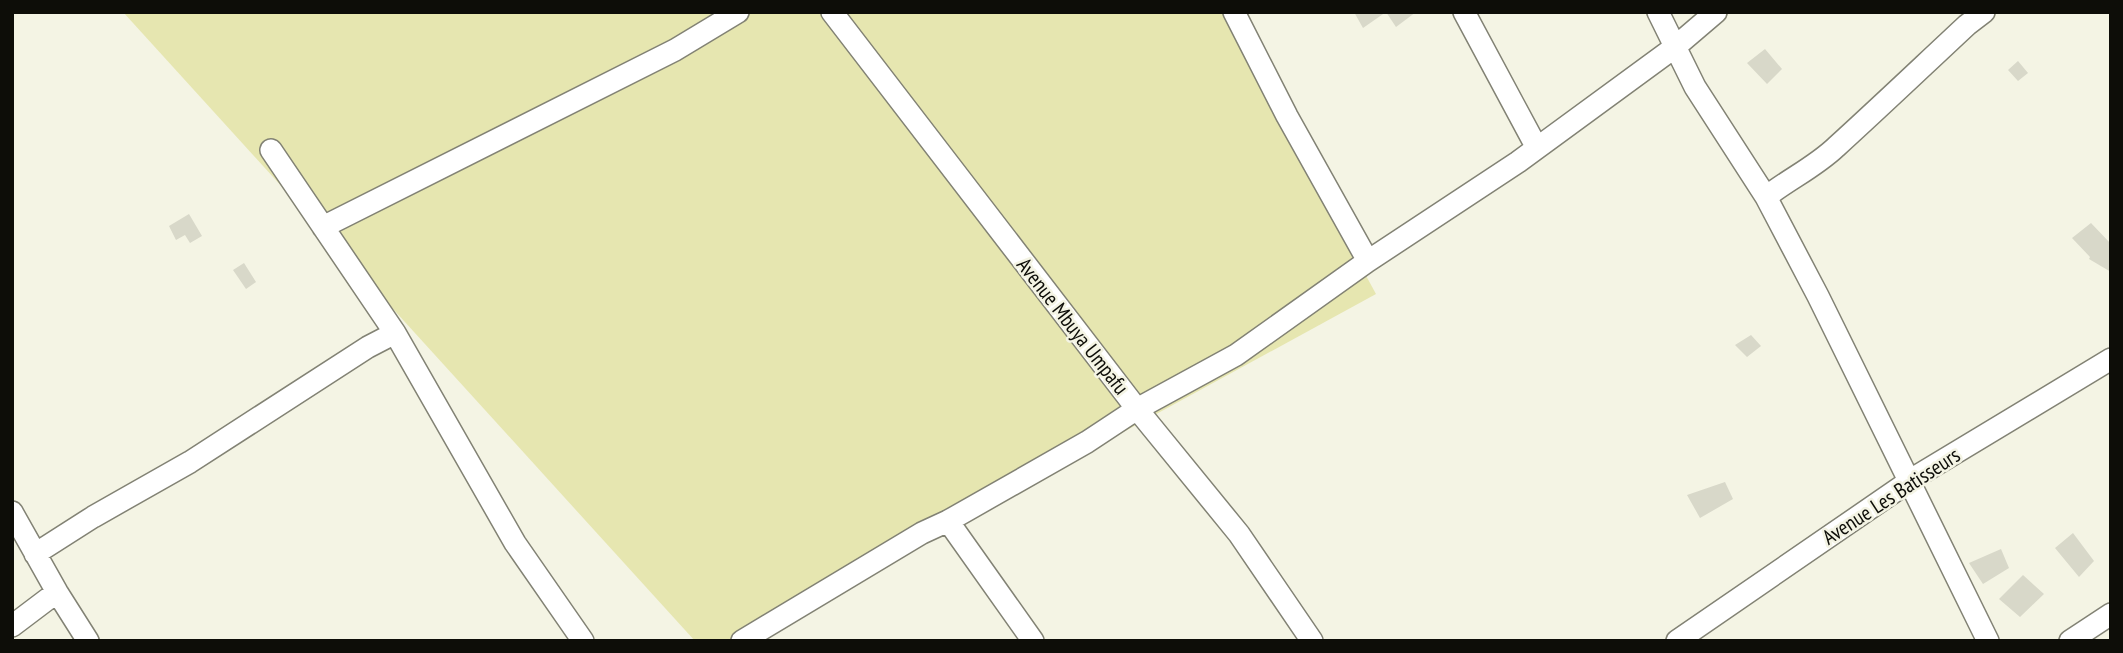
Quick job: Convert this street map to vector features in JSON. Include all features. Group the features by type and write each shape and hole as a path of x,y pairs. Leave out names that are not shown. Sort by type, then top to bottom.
{"street":[{"path":"323,227 675,50 738,12"},
{"name":"Avenue Mbuya Umpafu","path":"832,12 1137,409 1239,534 1312,641"},
{"path":"1234,12 1287,116 1368,261"},
{"path":"1464,12 1537,148"},
{"path":"1658,12 1695,87 1766,197 1988,641"},
{"path":"747,640 922,533 948,521 1087,442 1137,409 1236,355 1368,261 1537,148 1675,47 1716,12"},
{"path":"1766,197 1784,183 1795,179 1835,148 1984,12"},
{"path":"271,150 395,333 515,544 583,641"},
{"path":"35,554 93,517 190,462 368,347 395,333"},
{"name":"Avenue Les Batisseurs","path":"1677,641 1909,481 2111,359"},
{"path":"12,512 88,641"},
{"path":"948,521 1033,641"},
{"path":"12,626 57,592"},
{"path":"2070,641 2111,614"}],"green space":[{"path":"123,12 1222,12 1376,294 741,641 695,641"}],"building":[{"path":"1354,12 1386,12 1363,28"},
{"path":"1386,12 1416,12 1396,27"},
{"path":"1765,49 1782,69 1767,84 1747,63"},
{"path":"2018,61 2028,73 2018,81 2008,70"},
{"path":"189,214 202,236 190,243 185,235 176,240 169,226"},
{"path":"2091,223 2111,244 2111,272 2089,259 2072,238"},
{"path":"244,263 256,282 246,289 233,270"},
{"path":"1751,335 1761,346 1747,357 1735,345"},
{"path":"1725,482 1733,499 1700,518 1687,495"},
{"path":"2073,533 2094,561 2079,577 2055,548"},
{"path":"2001,549 2009,568 1983,584 1969,563"},
{"path":"2023,575 2044,594 2020,617 1999,599"}]}
